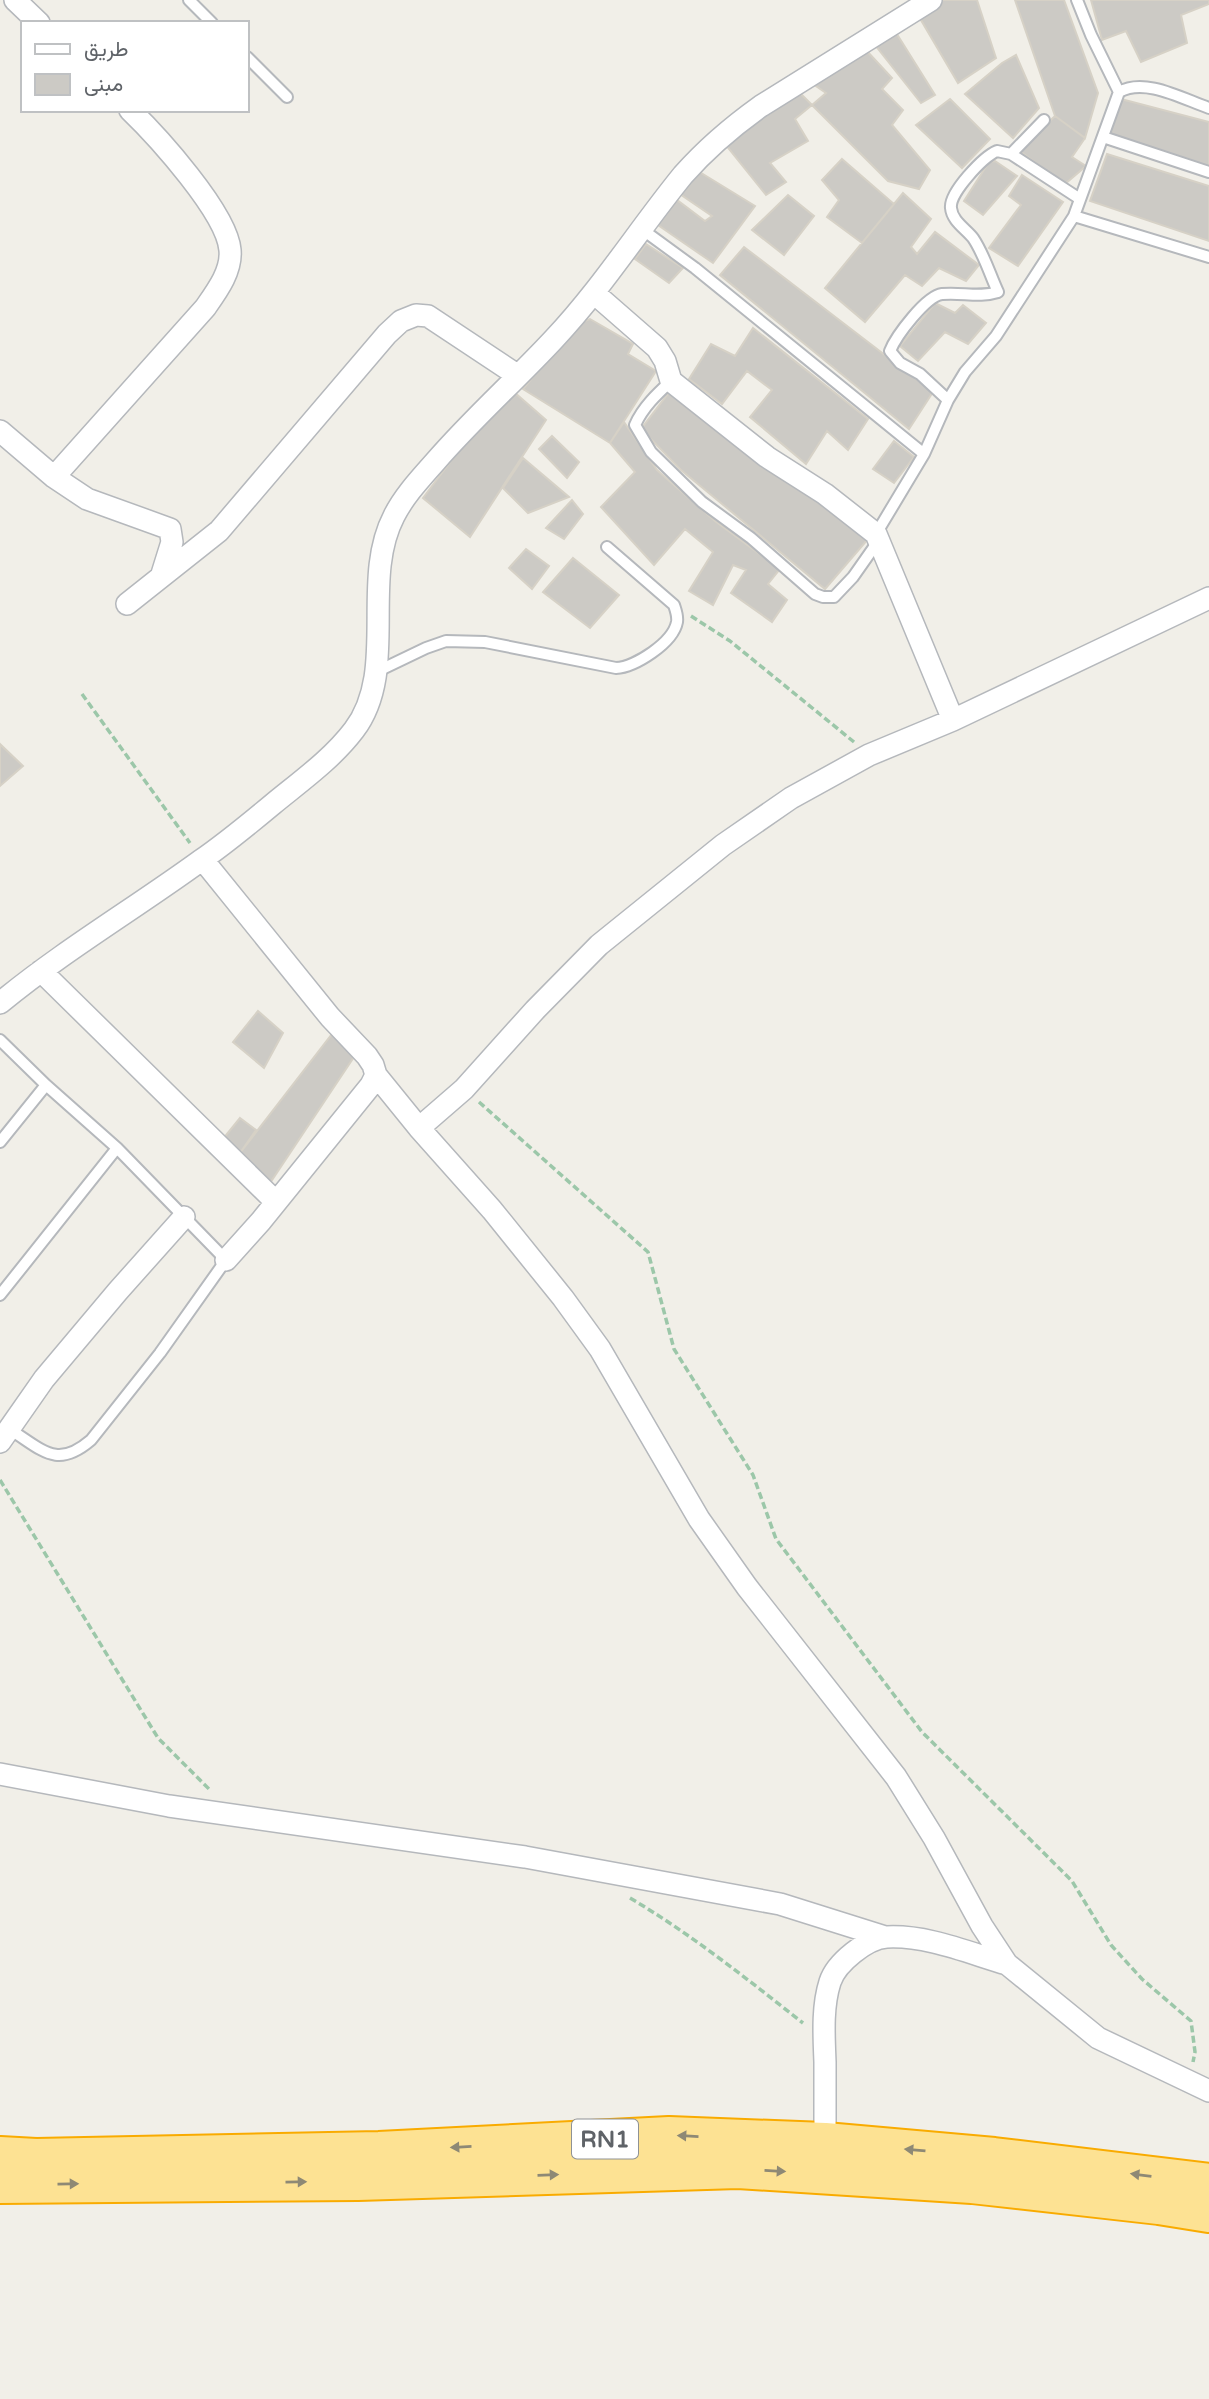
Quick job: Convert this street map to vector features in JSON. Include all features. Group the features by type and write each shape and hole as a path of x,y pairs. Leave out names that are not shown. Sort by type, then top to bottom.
{"highway":[{"name":"RN1","path":"0,2156 36,2158 379,2151 668,2136 825,2143 994,2157 1209,2183"},
{"name":"RN1","path":"0,2183 358,2181 738,2169 972,2184 1209,2213"}],"street":[{"path":"15,0 37,21"},
{"path":"0,1003 41,971 203,860 333,753 355,729 366,710 376,672 379,577 394,515 426,472 517,375 554,340 594,293 684,174 734,125 931,0"},
{"path":"54,477 205,308 221,286 228,267 230,251 227,235 185,171 138,113"},
{"path":"594,293 657,348 665,361 671,381 767,457 825,494 878,537 953,720"},
{"path":"127,604 219,531 355,370 401,321 416,315 428,316 517,375"},
{"path":"0,431 54,477 94,502 170,529 172,542 162,574"},
{"path":"419,1129 464,1089 525,1019 600,945 723,845 790,798 869,755 953,720 1209,598"},
{"path":"203,860 330,1017 367,1056 376,1075 419,1129 492,1210 563,1298 600,1349 699,1519 747,1587 896,1777 934,1838 982,1926 1007,1964 1098,2038 1209,2091"},
{"path":"41,971 276,1202"},
{"path":"226,1259 240,1246 347,1116 376,1075"},
{"path":"5,1436 44,1379 117,1291 184,1217"},
{"path":"0,1774 169,1806 525,1857 712,1892 780,1905 885,1937 924,1940 1007,1964"},
{"path":"825,2143 825,2006 831,1979 864,1944 885,1937"}],"lane":[{"path":"188,0 210,21"},
{"path":"671,381 638,417 635,425 642,440 702,502 751,538 815,594 830,598 839,594 878,537 965,372 996,336 1074,216 1119,92 1077,0"},
{"path":"248,58 288,97"},
{"path":"1119,92 1133,86 1152,88 1209,108"},
{"path":"1011,154 1044,120"},
{"path":"1103,138 1209,172"},
{"path":"1017,304 998,292 972,237 954,217 950,205 960,188 985,158 997,150 1011,154 1080,199"},
{"path":"1074,216 1209,257"},
{"path":"643,230 695,268 924,454"},
{"path":"948,400 920,374 901,363 890,351 892,345 936,295 986,296 998,292"},
{"path":"376,672 446,641 485,642 616,668 628,667 651,653 676,627 677,620 674,605 607,547"},
{"path":"0,1040 117,1148 226,1259 160,1353 90,1440 78,1451 63,1457 5,1436"},
{"path":"0,1142 46,1085"},
{"path":"0,1295 117,1148"}],"path":[{"path":"674,605 730,641 869,755"},
{"path":"82,694 203,860"},
{"path":"464,1089 648,1252 674,1349 753,1475 776,1539 922,1732 1072,1881 1111,1945 1142,1979 1191,2021 1195,2052 1188,2083"},
{"path":"0,1480 159,1738 235,1815"},
{"path":"622,1893 656,1913 824,2039"}],"building":[{"path":"943,0 977,0 996,58 958,83 918,15"},
{"path":"1015,0 1064,0 1098,93 1085,138 1055,116"},
{"path":"1091,0 1209,0 1209,4 1181,15 1187,43 1141,62 1126,31 1102,40"},
{"path":"895,31 935,95 921,103 875,45"},
{"path":"865,49 892,78 882,89 903,110 892,125 930,170 919,189 888,181 812,105 826,93 813,84"},
{"path":"1016,55 1039,108 1013,138 965,94 1002,63"},
{"path":"798,91 812,105 795,119 808,141 770,163 786,182 766,195 725,144"},
{"path":"950,99 990,139 962,168 916,125"},
{"path":"1121,99 1209,122 1209,169 1110,135"},
{"path":"1055,116 1085,138 1072,157 1086,166 1065,184 1018,150"},
{"path":"1107,154 1209,186 1209,241 1090,201"},
{"path":"842,159 894,204 862,243 827,217 839,200 822,180"},
{"path":"995,161 1017,176 983,215 964,201 989,162"},
{"path":"698,171 755,206 713,263 655,223 673,197 705,221 712,216 677,192"},
{"path":"1022,175 1063,202 1018,266 989,248 1021,205 1009,196"},
{"path":"903,193 931,219 911,247 917,254 935,232 979,265 966,281 939,268 922,286 905,275 865,322 825,288"},
{"path":"788,195 814,216 784,255 752,230"},
{"path":"646,244 683,268 669,283 635,259"},
{"path":"744,247 933,392 909,429 720,275"},
{"path":"935,303 955,313 963,305 986,323 968,344 945,332 918,361 900,346"},
{"path":"590,319 633,344 628,354 656,371 610,443 523,389 576,324"},
{"path":"753,328 868,419 848,450 827,431 806,464 750,417 772,390 747,371 722,404 689,379 711,344 735,356"},
{"path":"671,390 869,538 825,589 681,470 641,429"},
{"path":"514,392 546,420 470,537 423,498 500,396"},
{"path":"624,422 657,470 715,521 780,569 768,584 787,600 772,622 731,593 746,570 733,565 713,605 689,591 713,552 685,529 654,565 601,507 635,472 610,443"},
{"path":"552,436 579,462 567,478 539,449"},
{"path":"894,441 914,457 894,483 873,469"},
{"path":"523,458 569,497 528,513 503,488"},
{"path":"572,500 583,514 564,539 546,528"},
{"path":"526,549 549,566 532,589 509,568"},
{"path":"573,558 619,595 590,628 543,592"},
{"path":"0,744 23,766 0,786"},
{"path":"258,1011 283,1033 264,1068 233,1042"},
{"path":"332,1034 356,1054 268,1186 240,1153"},
{"path":"240,1118 256,1130 240,1153 222,1140"}]}
